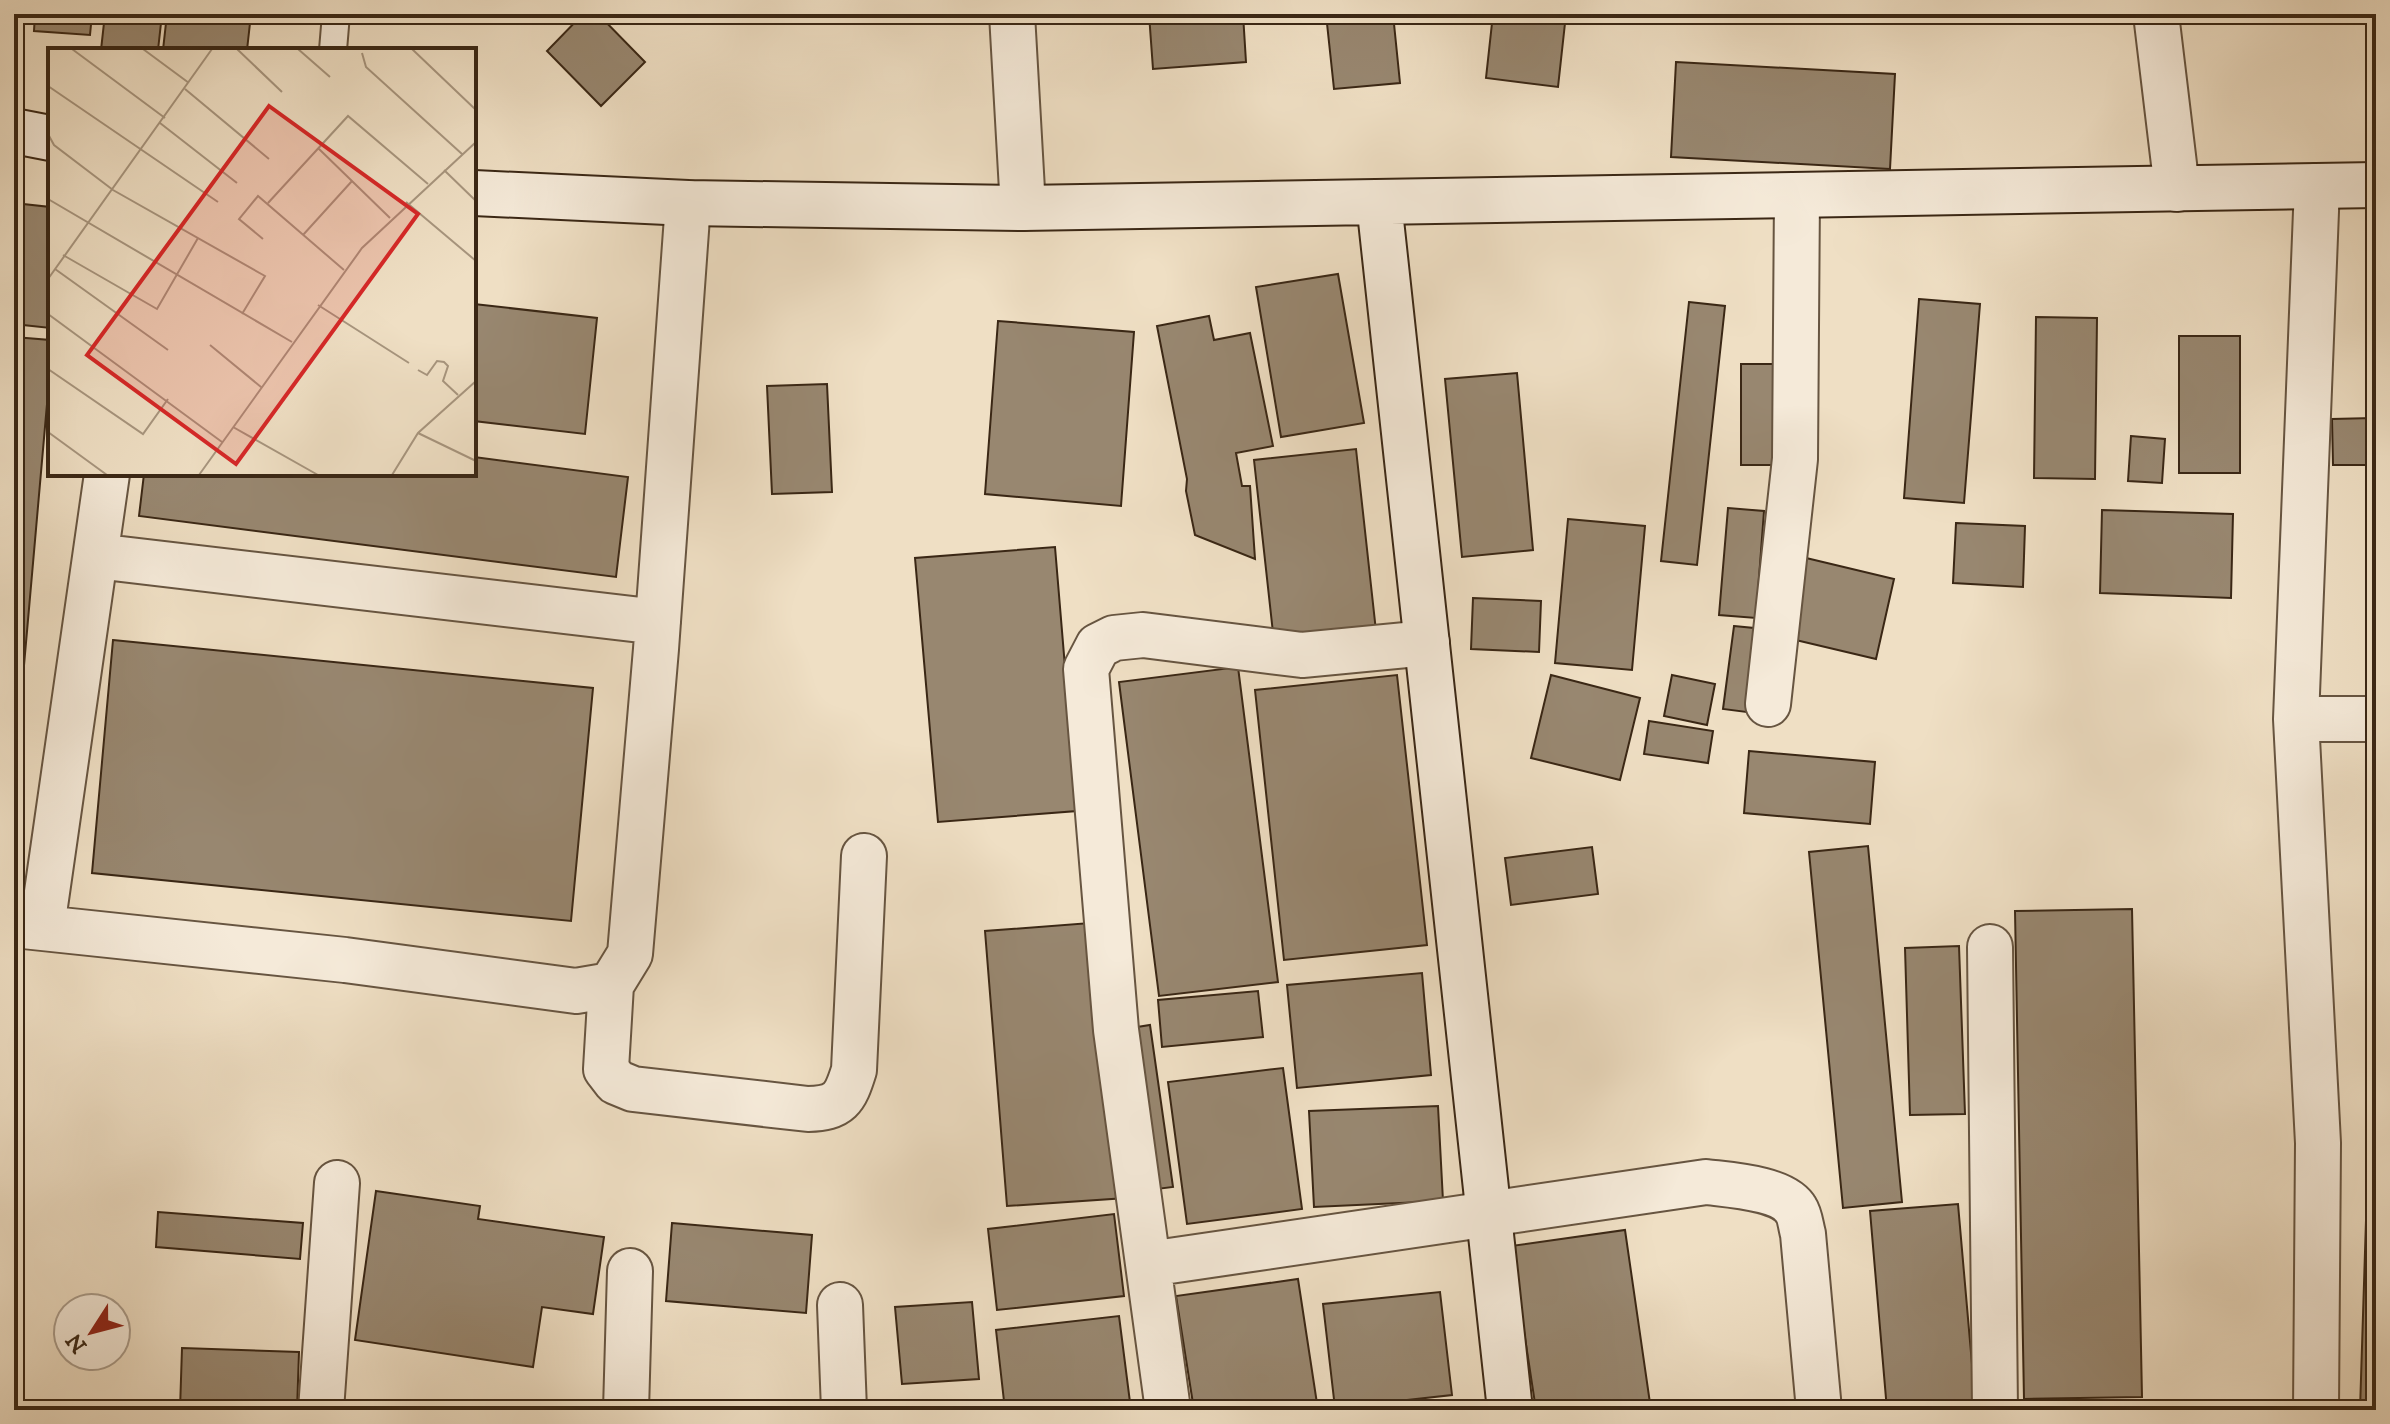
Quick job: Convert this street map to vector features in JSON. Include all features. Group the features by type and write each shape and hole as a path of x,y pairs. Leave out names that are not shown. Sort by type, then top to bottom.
{"street":[{"path":"1012,14 1023,208"},
{"path":"2156,14 2177,189"},
{"path":"14,131 48,138"},
{"path":"476,193 688,203 1023,208 2376,185"},
{"path":"2316,1410 2318,1143 2296,719 2317,186"},
{"path":"1768,704 1795,459 1797,195"},
{"path":"1379,202 1510,1410"},
{"path":"688,203 630,954 611,985 606,1069 616,1082 633,1089 808,1109 829,1108 847,1092 854,1070 864,856"},
{"path":"107,476 96,556 28,926 345,960 576,991 611,985"},
{"path":"96,556 658,622"},
{"path":"1168,1410 1116,1030 1086,669 1098,646 1114,638 1143,635 1302,655 1427,643"},
{"path":"2296,719 2376,719"},
{"path":"1990,947 1995,1410"},
{"path":"1149,1264 1706,1182 1762,1190 1787,1200 1797,1210 1803,1234 1819,1410"},
{"path":"321,1410 337,1183"},
{"path":"626,1410 630,1271"},
{"path":"840,1305 844,1410"}],"lane":[{"path":"333,48 336,14"}],"building":[{"path":"35,14 92,14 90,35 34,31"},
{"path":"105,14 162,14 158,48 101,48"},
{"path":"167,14 251,14 247,48 163,48"},
{"path":"583,14 598,14 645,62 601,106 547,51"},
{"path":"1149,14 1243,14 1246,62 1153,69"},
{"path":"1326,14 1393,14 1400,83 1334,89"},
{"path":"1493,14 1566,14 1558,87 1486,78"},
{"path":"1676,62 1895,74 1890,169 1671,157"},
{"path":"14,203 48,207 48,328 14,324"},
{"path":"1338,274 1364,423 1281,437 1256,287"},
{"path":"1919,299 1980,304 1964,503 1904,498"},
{"path":"1689,302 1725,306 1697,565 1661,561"},
{"path":"476,304 597,318 585,434 476,421"},
{"path":"1209,316 1214,340 1250,333 1273,446 1236,453 1242,486 1250,486 1255,559 1195,535 1186,491 1187,479 1157,326"},
{"path":"2036,317 2097,318 2095,479 2034,478"},
{"path":"998,321 1134,332 1121,506 985,494"},
{"path":"2179,336 2240,336 2240,473 2179,473"},
{"path":"14,337 48,340 48,393 14,779"},
{"path":"1741,364 1776,364 1776,465 1741,465"},
{"path":"1517,373 1533,550 1462,557 1445,379"},
{"path":"827,384 832,492 772,494 767,386"},
{"path":"2373,418 2375,465 2333,465 2332,419"},
{"path":"2131,436 2165,439 2162,483 2128,481"},
{"path":"1356,449 1376,631 1274,642 1254,460"},
{"path":"476,457 628,477 616,577 139,516 144,476 476,476"},
{"path":"1728,508 1764,511 1756,618 1719,615"},
{"path":"2102,510 2233,514 2231,598 2100,593"},
{"path":"1568,519 1645,526 1632,670 1555,663"},
{"path":"1956,523 2025,526 2023,587 1953,583"},
{"path":"1055,547 1077,811 938,822 915,558"},
{"path":"1802,557 1894,579 1876,659 1783,637"},
{"path":"1473,598 1541,601 1539,652 1471,649"},
{"path":"1734,626 1764,629 1754,713 1723,709"},
{"path":"113,640 593,688 571,921 92,873"},
{"path":"1238,667 1278,982 1159,996 1119,682"},
{"path":"1397,675 1427,945 1284,960 1255,690"},
{"path":"1551,675 1640,698 1620,780 1531,758"},
{"path":"1672,675 1715,684 1707,725 1664,716"},
{"path":"1649,721 1713,731 1708,763 1644,754"},
{"path":"1749,751 1875,762 1870,824 1744,813"},
{"path":"1868,846 1902,1202 1843,1208 1809,852"},
{"path":"1592,847 1598,894 1511,905 1505,858"},
{"path":"2132,909 2142,1397 2024,1399 2015,911"},
{"path":"1103,922 1126,1198 1007,1206 985,931"},
{"path":"1959,946 1965,1114 1910,1115 1905,948"},
{"path":"1422,973 1431,1075 1297,1088 1287,985"},
{"path":"1258,991 1263,1037 1162,1047 1158,1000"},
{"path":"1150,1025 1173,1187 1141,1191 1118,1030"},
{"path":"2369,1055 2376,1055 2376,1099 2370,1100"},
{"path":"1283,1068 1302,1209 1187,1224 1168,1082"},
{"path":"1438,1106 1443,1201 1314,1207 1309,1111"},
{"path":"2367,1189 2376,1189 2376,1410 2360,1410"},
{"path":"376,1191 480,1206 478,1219 604,1237 593,1314 542,1307 533,1367 355,1340"},
{"path":"1958,1204 1976,1410 1887,1410 1870,1211"},
{"path":"158,1212 303,1223 300,1259 156,1247"},
{"path":"1114,1214 1124,1296 997,1310 988,1229"},
{"path":"672,1223 812,1235 806,1313 666,1301"},
{"path":"1625,1230 1651,1410 1536,1410 1511,1246"},
{"path":"1298,1279 1318,1410 1194,1410 1176,1296"},
{"path":"1440,1292 1452,1395 1335,1408 1323,1304"},
{"path":"972,1302 979,1379 902,1384 895,1307"},
{"path":"1119,1316 1131,1410 1005,1410 996,1330"},
{"path":"182,1348 299,1352 297,1410 180,1410"},
{"path":"970,1401 971,1410 903,1410"}]}
